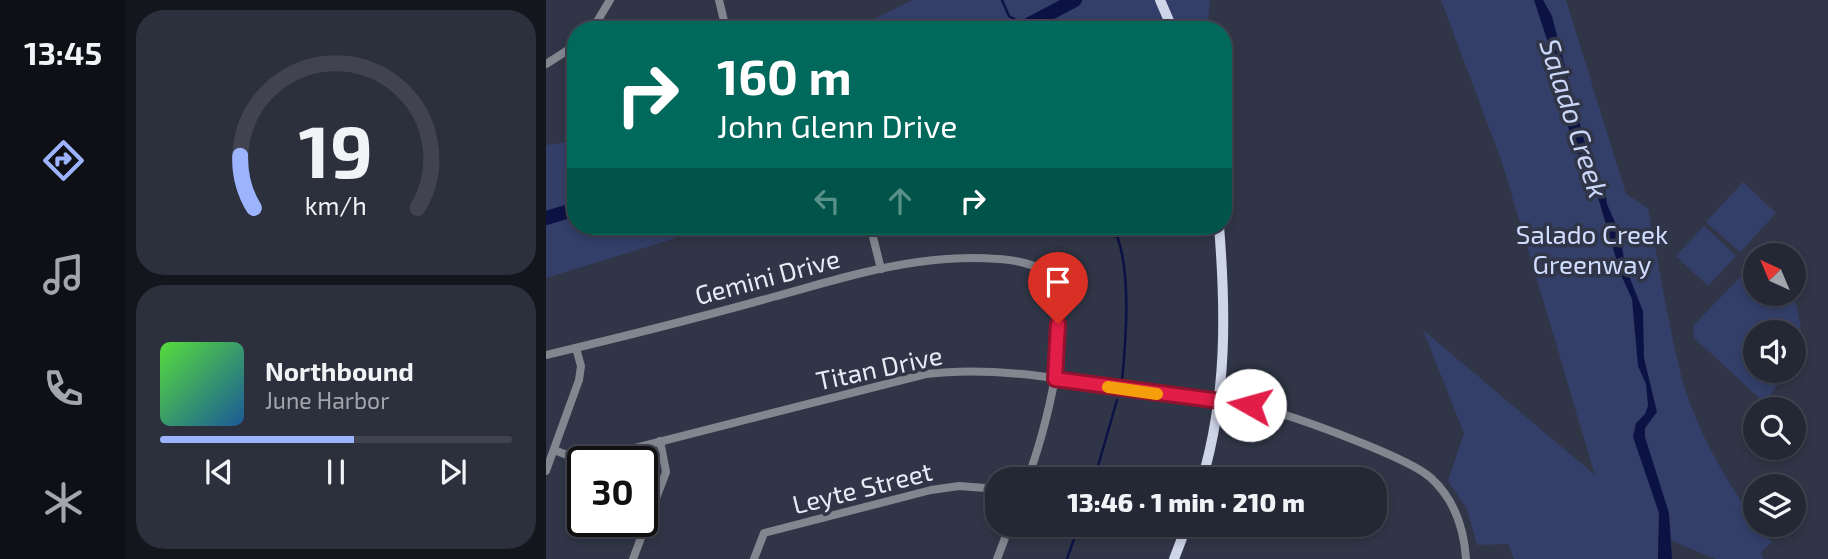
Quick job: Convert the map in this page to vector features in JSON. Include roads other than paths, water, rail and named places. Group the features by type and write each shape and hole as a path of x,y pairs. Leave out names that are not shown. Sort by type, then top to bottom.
{"main road":[{"path":"1160,0 1170,21"},
{"path":"1205,467 1220,402 1226,325 1220,235"},
{"path":"1174,559 1182,537"}],"street":[{"path":"598,21 610,0"},
{"path":"719,0 724,21"},
{"path":"546,64 567,51"},
{"path":"873,237 881,269"},
{"name":"Gemini Drive","path":"546,355 881,269 929,261 978,259 1027,262 1043,270 1055,285 1058,302 1055,379"},
{"path":"546,471 579,380 581,366 576,348"},
{"name":"Titan Drive","path":"554,450 590,459 926,374 981,371 1055,379 1277,412 1410,464 1431,478 1452,505 1462,527 1466,559"},
{"path":"1032,467 1048,421 1055,379"},
{"path":"634,559 666,472 660,442"},
{"name":"Leyte Street","path":"754,559 764,533 931,490 959,486 985,488"},
{"path":"997,559 1005,537"}],"water":[{"path":"1534,0 1543,0 1552,16 1589,159 1605,189 1607,204 1620,234 1625,266 1643,311 1644,358 1657,412 1645,428 1645,437 1669,513 1672,559 1658,559 1659,513 1633,437 1636,423 1645,414 1648,406 1646,384 1638,366 1632,299 1621,275 1597,194 1572,141 1557,85 1557,70"}],"waterway":[{"path":"1002,0 1009,16 1017,21"},
{"name":"Salado Creek","path":"1035,21 1075,0"},
{"name":"Salado Creek","path":"546,218 567,212"},
{"path":"1116,235 1123,259 1126,301 1122,381"},
{"path":"1098,467 1117,400"},
{"path":"1067,559 1075,537"}],"park label":[{"name":"Salado Creek Greenway","path":"1592,248"}]}
